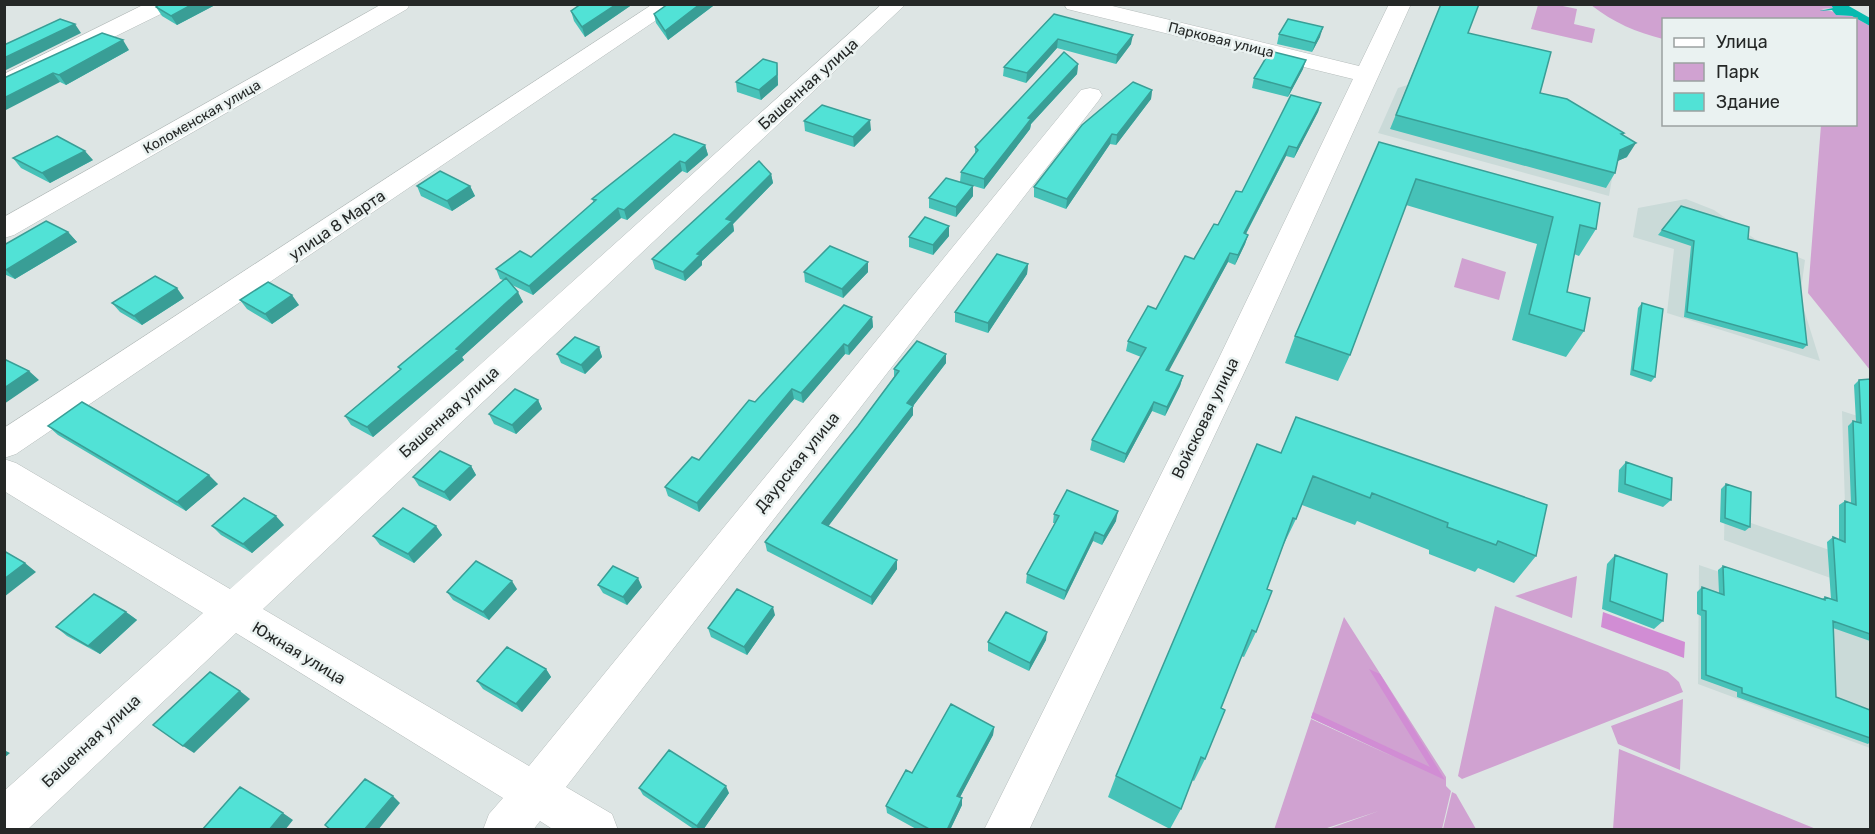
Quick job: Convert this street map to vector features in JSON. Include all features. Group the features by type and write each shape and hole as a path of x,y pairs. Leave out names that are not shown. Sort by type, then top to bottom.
{"street":[{"path":"4,84 163,4"},
{"name":"Коломенская улица","path":"4,230 399,4"},
{"name":"улица 8 Марта","path":"4,445 669,4"},
{"name":"Башенная улица","path":"4,821 895,4"},
{"name":"Парковая улица","path":"1075,4 1368,75"},
{"name":"Войсковая улица","path":"1006,830 1400,4"},
{"name":"Даурская улица","path":"505,830 1090,95"},
{"name":"Южная улица","path":"4,474 596,830"}],"shaded area":[{"path":"1420,81 1614,167 1609,196 1378,133 1398,88"},
{"path":"1686,199 1714,210 1755,239 1805,260 1800,297 1820,361 1667,313 1674,249 1633,237 1638,208"},
{"path":"1842,411 1870,420 1846,536"},
{"path":"1725,501 1751,510 1751,523 1870,564 1870,592 1724,540"},
{"path":"1699,565 1870,623 1870,748 1698,684"},
{"path":"1603,612 1685,642 1684,658 1601,627"},
{"path":"1369,669 1380,674 1445,780 1311,718 1313,712 1430,767"}],"green space":[{"path":"1538,5 1558,5 1577,9 1574,24 1595,29 1592,43 1531,29"},
{"path":"1591,5 1831,5 1834,8 1821,9 1835,12 1836,15 1856,18 1662,18 1662,39 1608,17"},
{"path":"1857,19 1870,26 1870,370 1808,293 1821,126 1857,126"},
{"path":"1462,258 1506,272 1499,300 1454,287"},
{"path":"1577,576 1572,618 1515,596"},
{"path":"1495,606 1668,672 1679,682 1683,692 1462,779 1458,776"},
{"path":"1344,617 1446,777 1446,786 1451,791 1442,829 1328,829 1379,811 1324,829 1274,830 1311,719 1394,757 1311,718"},
{"path":"1683,699 1680,770 1618,744 1611,726"},
{"path":"1619,749 1816,829 1613,829"},
{"path":"1452,792 1456,794 1476,829 1443,829"}],"water":[{"path":"1831,5 1847,5 1870,18 1870,26 1852,16 1836,15 1832,10 1819,11 1833,8"}],"building":[{"path":"160,4 193,4 171,16 156,7"},
{"path":"581,4 617,4 582,27 571,11"},
{"path":"668,4 700,4 665,31 654,14"},
{"path":"1441,4 1479,4 1468,33 1551,52 1540,93 1567,99 1624,133 1621,134 1636,143 1620,150 1615,173 1396,115"},
{"path":"1054,14 1133,35 1117,55 1058,39 1027,73 1004,67"},
{"path":"60,19 75,24 4,58 4,45"},
{"path":"1288,19 1323,27 1315,43 1279,34"},
{"path":"102,33 123,40 59,75 53,73 4,98 4,78"},
{"path":"1270,51 1306,60 1291,88 1254,78"},
{"path":"1064,52 1078,64 1028,118 1031,119 984,179 961,172 978,150 975,147"},
{"path":"763,59 777,63 777,75 759,90 736,82"},
{"path":"1133,82 1152,90 1117,135 1112,134 1067,199 1034,187 1082,125"},
{"path":"1291,95 1321,103 1297,148 1289,146 1244,233 1248,235 1238,255 1230,253 1166,370 1183,376 1167,407 1154,402 1126,454 1092,440 1146,348 1128,341 1148,306 1156,309 1185,256 1194,259 1214,224 1218,225 1236,191 1242,192"},
{"path":"822,105 870,120 853,137 804,121"},
{"path":"674,134 705,145 685,163 680,161 624,210 618,208 529,286 496,269 520,251 531,257 596,200 592,199"},
{"path":"57,136 85,151 42,173 13,158"},
{"path":"1379,142 1600,203 1596,229 1580,225 1567,292 1590,298 1584,331 1529,314 1553,217 1416,179 1350,355 1295,336"},
{"path":"759,161 771,174 726,219 732,221 697,254 700,255 683,272 652,259"},
{"path":"440,171 470,186 447,201 417,186"},
{"path":"946,178 973,186 956,207 929,198"},
{"path":"1681,206 1749,227 1748,239 1797,253 1807,345 1687,312 1694,241 1662,230"},
{"path":"925,217 949,226 933,245 909,237"},
{"path":"46,221 68,232 6,270 4,269 4,245"},
{"path":"830,246 868,262 842,289 804,272"},
{"path":"997,254 1028,264 988,323 955,312"},
{"path":"155,276 177,288 134,316 112,303"},
{"path":"506,278 518,292 456,349 459,350 367,427 345,416 401,369 398,367"},
{"path":"268,282 292,295 265,314 240,300"},
{"path":"1642,303 1663,309 1655,377 1633,370"},
{"path":"844,305 872,317 848,346 844,344 801,393 792,389 697,503 665,487 692,457 699,460 749,400 755,402"},
{"path":"575,337 599,347 581,365 557,354"},
{"path":"917,341 946,354 907,403 913,406 822,523 897,560 871,597 765,542 858,426 899,371 894,369"},
{"path":"4,359 29,371 4,388"},
{"path":"1870,379 1870,634 1833,621 1836,697 1870,710 1870,738 1742,693 1742,688 1706,675 1706,611 1702,610 1702,587 1724,595 1723,566 1825,600 1825,597 1837,601 1833,537 1845,542 1845,501 1856,505 1853,421 1861,423 1859,380"},
{"path":"515,389 538,400 512,425 489,414"},
{"path":"82,402 209,475 177,502 48,426"},
{"path":"1296,417 1547,505 1536,556 1498,541 1496,545 1447,527 1448,523 1372,493 1370,498 1313,476 1296,519 1293,518 1267,589 1272,591 1256,632 1252,630 1221,708 1225,710 1205,759 1201,757 1181,809 1116,776 1257,444 1281,453"},
{"path":"440,451 471,466 444,492 413,477"},
{"path":"1626,462 1672,478 1671,500 1625,484"},
{"path":"1726,484 1751,492 1750,527 1725,518"},
{"path":"1067,490 1118,511 1104,536 1095,532 1066,591 1027,574 1059,516 1054,514"},
{"path":"244,498 276,516 243,544 212,526"},
{"path":"403,508 436,526 408,554 373,536"},
{"path":"4,551 25,563 4,579"},
{"path":"1615,555 1667,574 1663,621 1610,601"},
{"path":"476,561 512,581 483,612 447,592"},
{"path":"613,566 638,578 623,597 598,585"},
{"path":"737,589 773,607 744,647 708,628"},
{"path":"94,594 126,612 88,646 56,627"},
{"path":"1006,612 1047,632 1030,663 988,642"},
{"path":"507,647 546,669 516,704 477,681"},
{"path":"210,672 240,691 183,746 153,725"},
{"path":"951,704 994,727 957,796 962,798 947,830 931,830 886,806 906,770 912,773"},
{"path":"669,750 726,786 697,826 639,788"},
{"path":"365,779 393,796 364,830 331,830 325,825"},
{"path":"240,787 283,813 269,830 202,830"}]}
